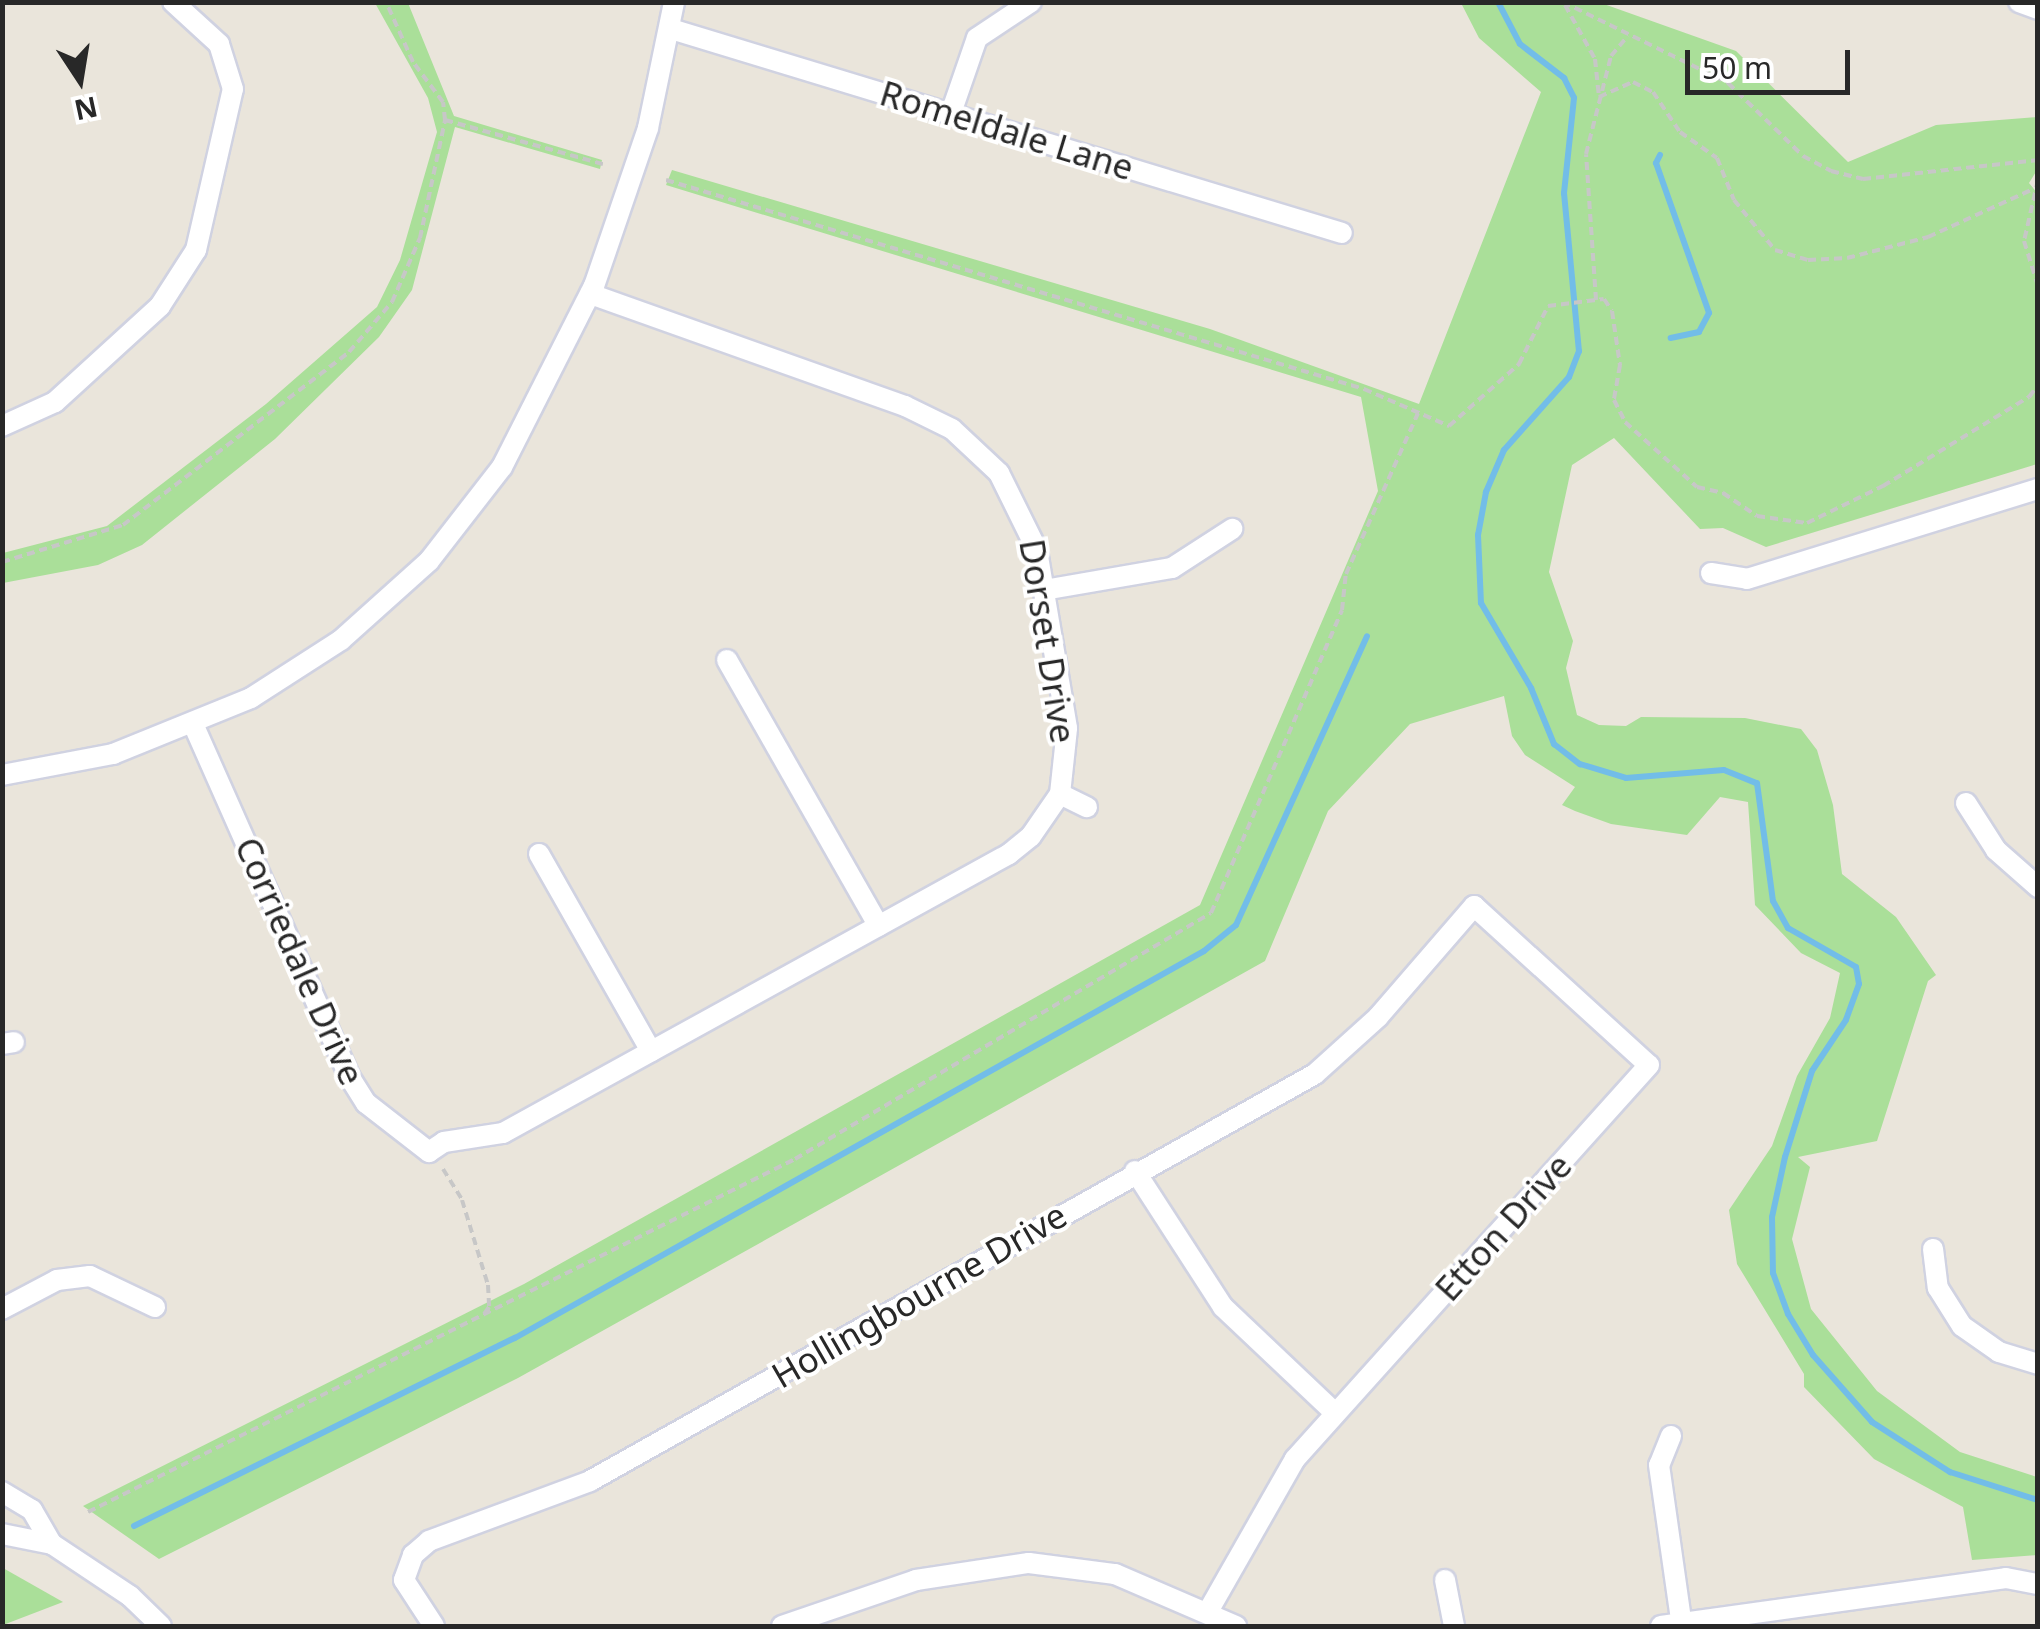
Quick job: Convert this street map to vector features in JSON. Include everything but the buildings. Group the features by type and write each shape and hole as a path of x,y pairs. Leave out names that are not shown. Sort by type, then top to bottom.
{"street":[{"path":"2,426 56,402 160,306 196,250 233,89 219,44 173,2"},
{"path":"2,775 113,754 194,726 341,640 429,561 502,467 590,294 648,128 674,2"},
{"path":"952,113 977,38 1030,2"},
{"path":"2019,2 2038,8"},
{"name":"Romeldale Lane","path":"671,29 1342,232"},
{"name":"Dorset Drive","path":"590,294 904,406 952,429 1016,496 1037,550 1068,728 1060,794 1009,854 651,1052"},
{"path":"1711,573 1747,579 2038,489"},
{"path":"1044,590 1172,568 1232,529"},
{"path":"727,660 879,926"},
{"name":"Corriedale Drive","path":"194,726 349,1076 384,1120 430,1152"},
{"path":"1060,794 1087,807"},
{"path":"1966,802 1996,850 2038,887"},
{"path":"430,1152 444,1142 503,1132 651,1052 539,854"},
{"name":"Etton Drive","path":"1209,1610 1272,1491 1334,1414 1649,1064 1474,906 1452,929"},
{"name":"Hollingbourne Drive","path":"434,1626 404,1580 413,1555 430,1541 590,1481 1135,1171 1314,1074 1352,1044 1452,929"},
{"path":"1135,1171 1223,1308 1334,1414"},
{"path":"1933,1248 1938,1288 1962,1326 1998,1352 2038,1364"},
{"path":"2,1309 73,1276 111,1281 155,1307"},
{"path":"1671,1436 1659,1464 1675,1625 2006,1578 2038,1584"},
{"path":"2,1492 32,1510 52,1544"},
{"path":"2,1534 52,1544 130,1596 161,1626"},
{"path":"782,1626 916,1580 1028,1563 1115,1574 1209,1610 1236,1626"},
{"path":"1445,1580 1454,1626"}],"path":[{"path":"2,562 123,525 348,352 392,302 420,238 445,120 443,102 412,62 386,2"},
{"path":"1564,4 1728,84 1803,156 1831,171 1863,179 2038,160"},
{"path":"1564,4 1595,60 1599,97"},
{"path":"1596,300 1586,154 1611,56 1628,36"},
{"path":"1599,97 1633,82 1654,92 1680,132 1717,158 1756,234 1775,250 1808,260 1847,258 1928,237 2031,190"},
{"path":"445,120 603,164"},
{"path":"666,180 1364,389 1449,426 1519,364 1544,310 1556,304 1608,302 1620,365 1614,400 1626,422 1698,487 1723,493 1757,516 1807,523 1883,486 2029,397 2038,384"},
{"path":"2038,180 2031,190 2024,242 2038,286"},
{"path":"88,1512 480,1321 795,1159 1211,913 1285,750 1342,610 1346,574 1420,414"},
{"path":"430,1152 462,1200 488,1285 489,1307 480,1321"}],"green space":[{"path":"375,3 408,3 454,116 602,160 600,169 455,127 412,290 379,337 275,439 142,545 98,565 3,583 3,553 107,526 266,404 377,307 400,260 437,132 428,98"},
{"path":"1461,3 1601,3 1736,51 1848,162 1936,125 2037,117 2037,170 2029,183 2038,194 2037,464 1766,547 1723,528 1700,529 1614,438 1572,465 1549,572 1573,641 1566,668 1577,715 1599,725 1626,726 1641,717 1745,718 1801,729 1817,750 1833,805 1842,874 1896,917 1936,975 1928,981 1877,1141 1798,1157 1810,1167 1792,1239 1811,1309 1877,1391 1960,1452 2037,1477 2037,1555 1972,1560 1963,1507 1874,1459 1804,1387 1804,1374 1737,1264 1729,1210 1772,1146 1797,1076 1830,1018 1840,973 1801,953 1755,905 1748,802 1720,797 1687,835 1611,824 1575,811 1562,805 1575,787 1525,755 1512,736 1504,696 1410,724 1328,811 1265,961 518,1378 159,1559 83,1506 524,1284 1200,905 1378,491 1361,397 666,185 672,170 1210,329 1419,404 1541,92 1479,38"},
{"path":"3,1568 63,1602 3,1625"}],"waterway":[{"path":"1498,2 1520,44 1564,78 1574,98 1564,193 1579,351 1569,377 1504,450 1486,492 1478,535 1481,603 1531,688 1554,744 1580,764 1626,778 1724,770 1757,783 1773,901 1788,928 1856,967 1859,984 1846,1020 1812,1071 1785,1157 1772,1217 1773,1273 1788,1314 1813,1355 1872,1422 1950,1472 2038,1500"},
{"path":"1660,155 1656,163 1709,313 1699,332 1671,338"},
{"path":"134,1526 515,1338 1204,951 1236,925 1367,636"}]}
